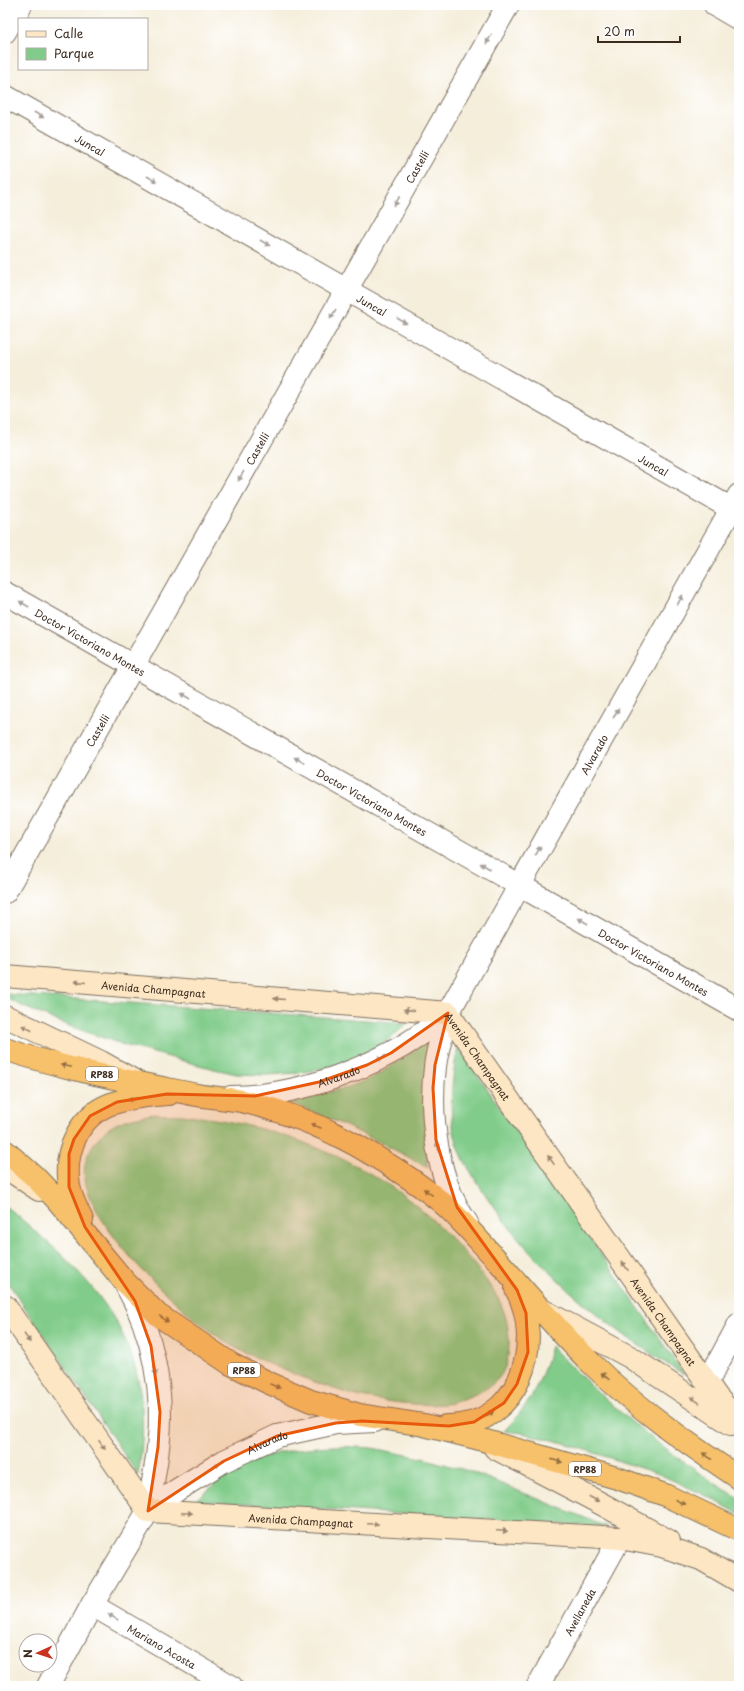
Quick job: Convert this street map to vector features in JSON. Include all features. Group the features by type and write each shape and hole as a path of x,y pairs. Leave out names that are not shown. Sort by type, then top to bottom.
{"highway":[{"name":"RP88","path":"5,1049 52,1063 207,1096 240,1101 282,1113 319,1127 355,1145 417,1184 445,1206 474,1234 540,1309 594,1366 628,1396 689,1444 739,1478"},
{"name":"RP88","path":"99,1250 75,1207 69,1187 69,1154 74,1139 81,1126 96,1112 117,1102 167,1094 207,1096"},
{"name":"Avenida Champagnat","path":"5,1151 34,1176 58,1202 124,1281 158,1315 231,1364 269,1383 311,1401 360,1415 424,1425 472,1437 617,1478 661,1494 739,1530"},
{"name":"RP88","path":"424,1425 450,1426 474,1422 488,1415 504,1403 517,1384 528,1352 528,1325 526,1313 517,1290 495,1258"}],"street":[{"path":"5,32 20,5"},
{"name":"Castelli","path":"5,892 508,5"},
{"path":"715,5 739,19"},
{"name":"Juncal","path":"5,96 347,290 736,505"},
{"name":"Alvarado","path":"474,1234 457,1207 449,1188 442,1168 436,1140 433,1088 434,1072 448,1013 519,885 736,505"},
{"name":"Doctor Victoriano Montes","path":"5,593 739,1010"},
{"name":"Avenida Champagnat","path":"5,976 448,1013 707,1383 725,1407 739,1422"},
{"name":"Alvarado","path":"207,1096 255,1096 290,1089 346,1074 367,1065 412,1041 434,1026 448,1013"},
{"path":"5,1016 101,1062 138,1082"},
{"name":"Avenida Champagnat","path":"5,1167 58,1202"},
{"name":"Alvarado","path":"48,1686 92,1605 148,1511 158,1447 160,1412 157,1382 151,1346 135,1301 124,1281"},
{"path":"5,1306 148,1511"},
{"path":"540,1309 630,1358 739,1429"},
{"path":"707,1383 739,1324"},
{"name":"Alvarado","path":"148,1511 177,1490 224,1461 277,1436 336,1423 362,1421 402,1422"},
{"name":"Avenida Champagnat","path":"472,1437 598,1502 739,1581"},
{"name":"Avenida Champagnat","path":"148,1511 620,1538 662,1546 701,1559"},
{"name":"Avellaneda","path":"538,1686 620,1538"},
{"name":"Mariano Acosta","path":"92,1605 231,1686"}],"highlighted area":[{"path":"448,1013 435,1065 433,1088 436,1140 457,1207 517,1290 526,1313 528,1352 517,1384 504,1403 474,1422 449,1426 362,1421 336,1423 277,1436 224,1461 148,1511 158,1447 160,1412 151,1346 135,1301 85,1227 69,1187 69,1154 74,1139 90,1116 117,1102 167,1094 255,1096 319,1082 367,1065 391,1053"}],"green space":[{"path":"5,994 407,1023 392,1038 368,1052 332,1067 299,1073 267,1075 237,1074 124,1045 69,1026 24,1007 5,997"},
{"path":"434,1034 425,1134 428,1168 359,1132 287,1101 322,1094 367,1080 397,1062"},
{"path":"458,1047 684,1374 628,1338 573,1294 547,1270 524,1244 502,1218 483,1191 462,1156 454,1131 451,1107"},
{"path":"153,1114 187,1115 216,1119 287,1137 310,1145 355,1165 392,1187 407,1198 437,1224 465,1253 497,1297 507,1324 509,1345 503,1372 493,1384 486,1389 452,1403 430,1405 402,1403 353,1395 317,1383 236,1348 210,1331 166,1293 143,1271 122,1247 105,1223 92,1200 85,1179 85,1167 88,1155 95,1142 102,1134 110,1127 125,1120"},
{"path":"5,1206 39,1234 69,1262 94,1290 115,1320 130,1353 140,1389 142,1429 138,1475 5,1278"},
{"path":"551,1346 572,1368 640,1428 688,1465 739,1498 739,1514 711,1498 659,1474 564,1443 522,1433 504,1431 528,1402 534,1392 539,1382"},
{"path":"336,1446 372,1448 422,1458 472,1472 607,1527 195,1501 231,1472 260,1458 298,1449"}]}
